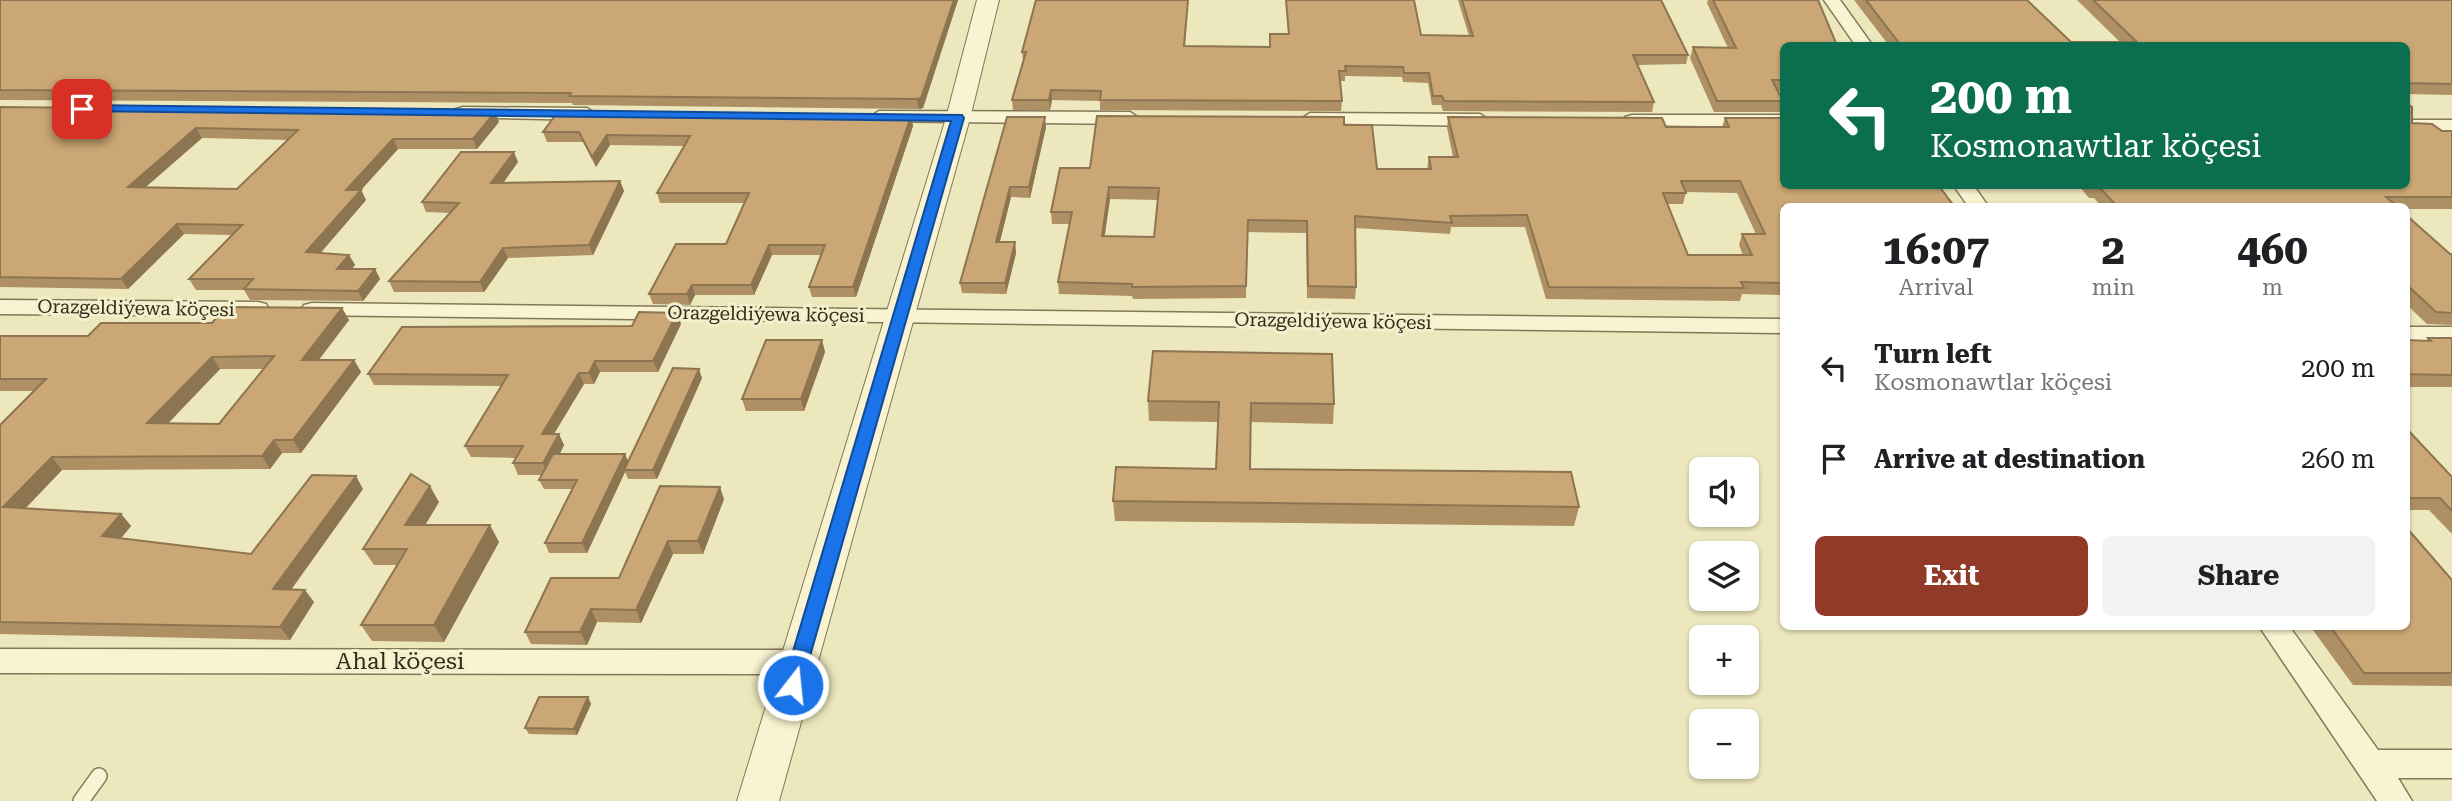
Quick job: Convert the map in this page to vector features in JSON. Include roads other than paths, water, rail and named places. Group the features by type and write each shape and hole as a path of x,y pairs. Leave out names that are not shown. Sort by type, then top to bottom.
{"street":[{"path":"758,801 898,315 958,118 988,0"},
{"path":"1832,0 1862,42"},
{"path":"444,113 611,114"},
{"path":"861,117 1154,118"},
{"path":"1294,119 1503,120"},
{"path":"1615,121 1780,121"},
{"path":"2410,126 2452,126"},
{"name":"Orazgeldiýewa köçesi","path":"0,307 1780,326"},
{"path":"2410,334 2452,334"},
{"path":"2276,630 2396,801"},
{"name":"Ahal köçesi","path":"0,661 800,662"},
{"path":"2370,764 2452,764"}],"lane":[{"path":"81,801 99,776"}]}
